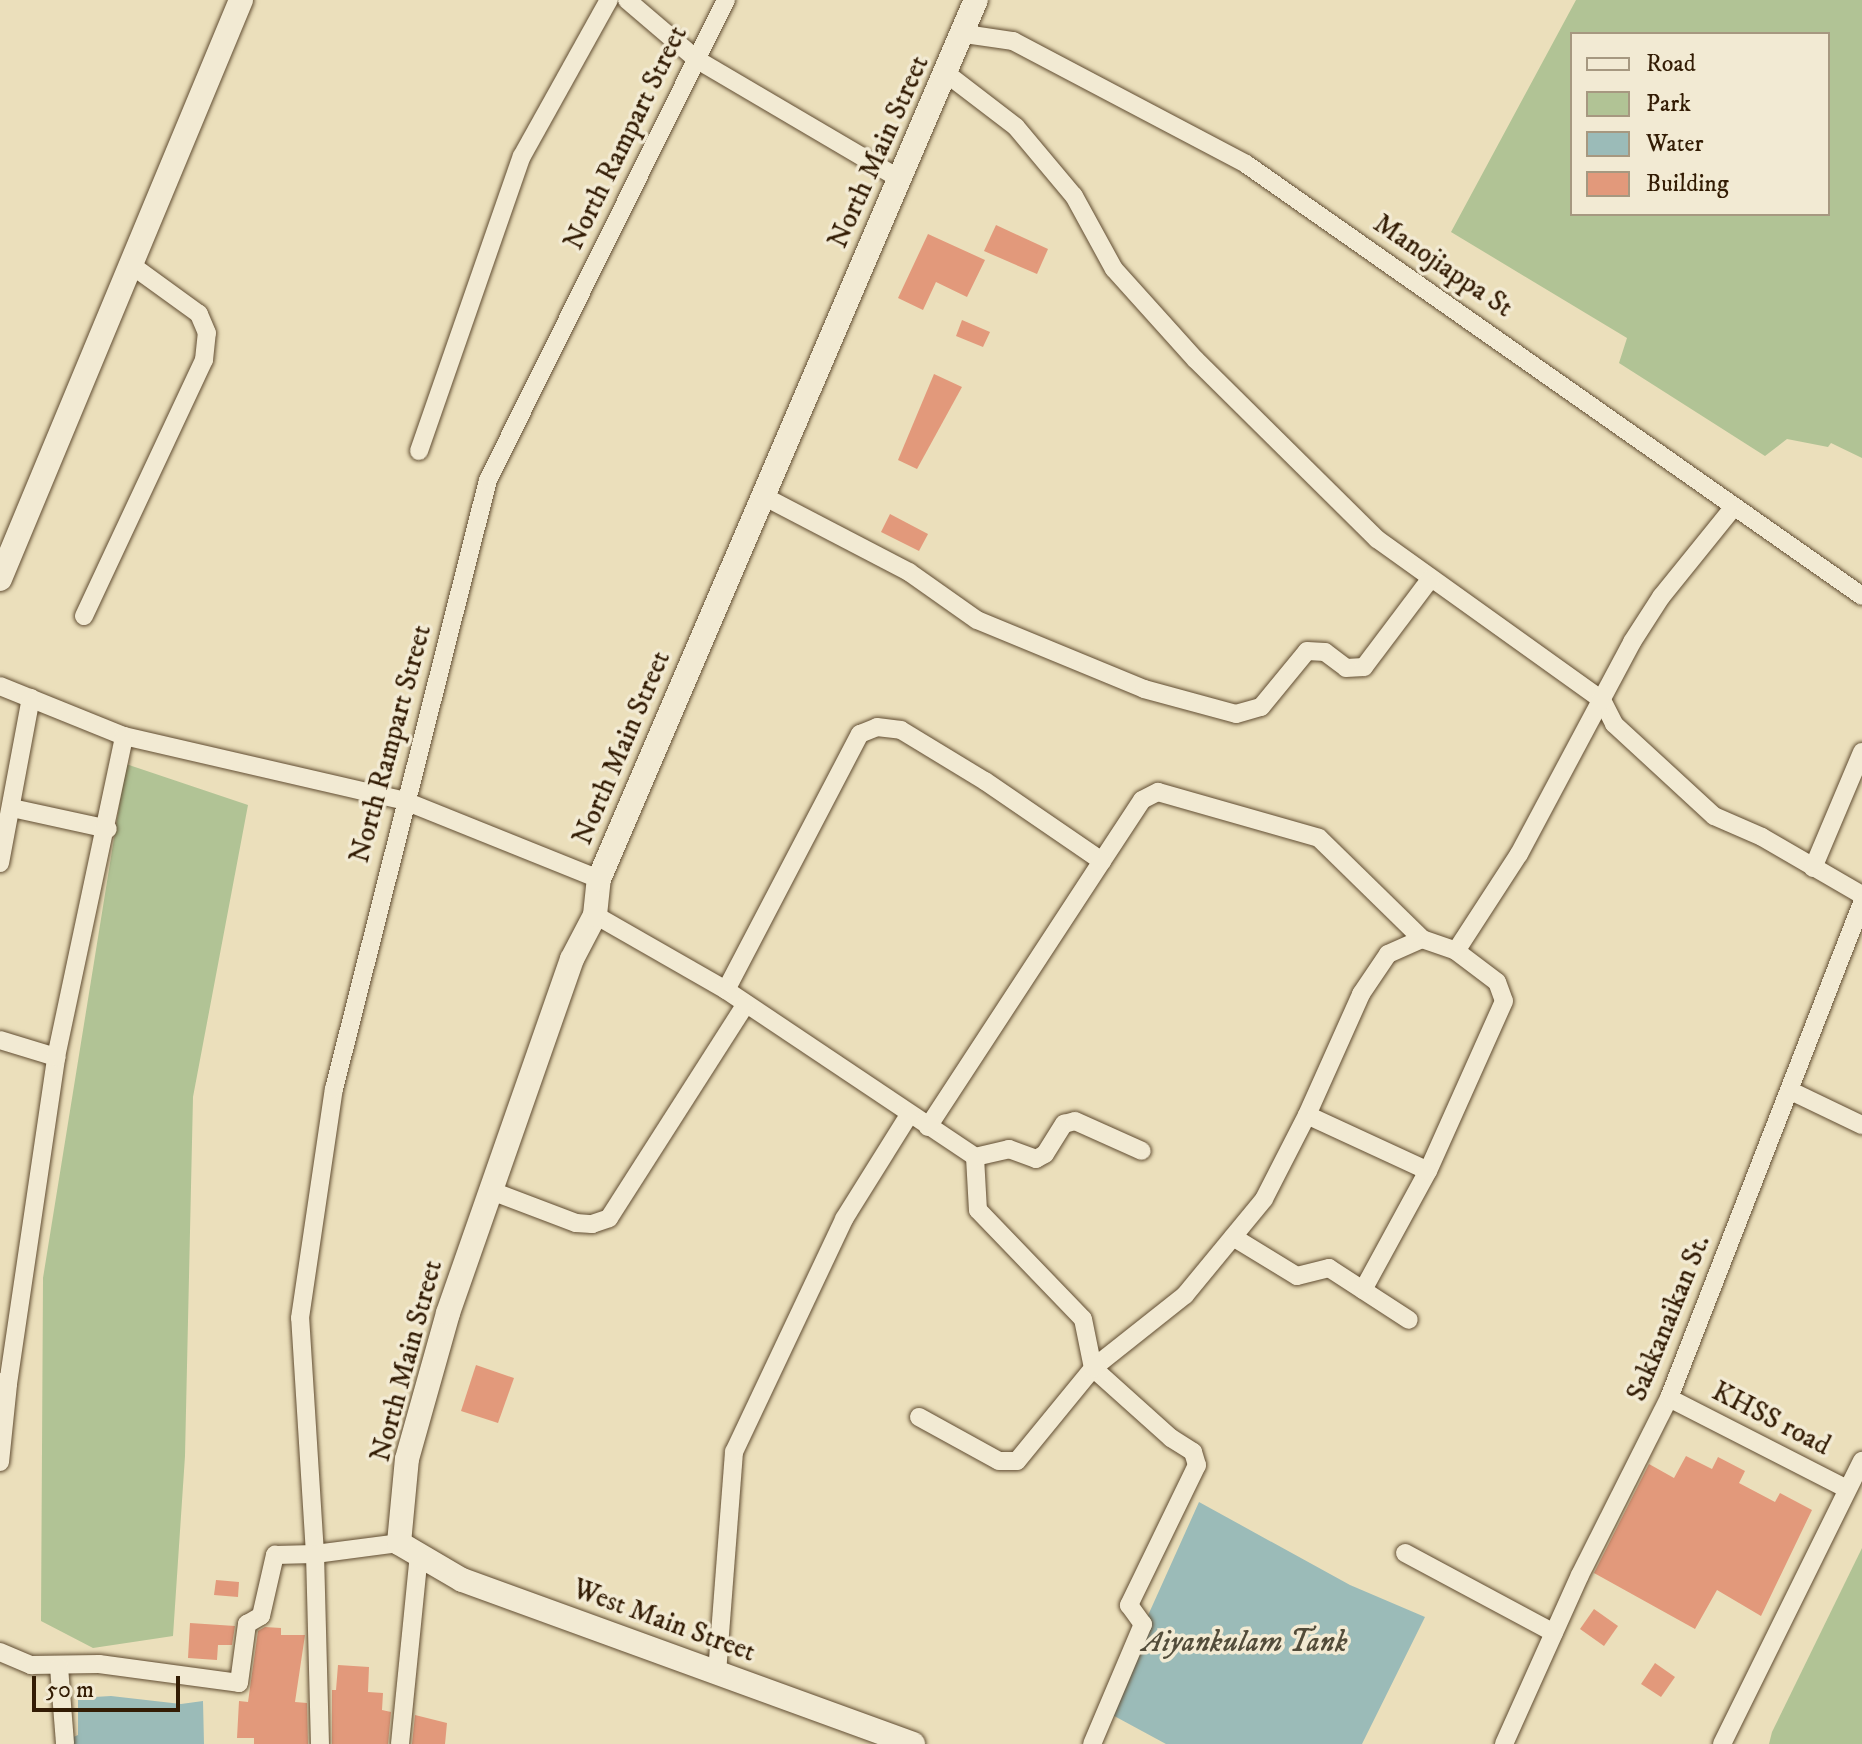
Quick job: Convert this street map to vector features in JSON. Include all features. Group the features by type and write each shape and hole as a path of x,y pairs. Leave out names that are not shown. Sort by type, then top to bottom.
{"street":[{"path":"0,579 241,0"},
{"path":"419,451 522,156 609,0"},
{"path":"627,0 696,59 900,179"},
{"name":"North Rampart Street","path":"320,1744 315,1554 300,1318 334,1089 488,480 726,0"},
{"name":"North Main Street","path":"409,1549 407,1459 489,1190 572,959 595,915 599,879 761,495 965,34 976,0"},
{"name":"Manojiappa St","path":"965,34 1013,41 1246,164 1502,340 1732,509 1862,596"},
{"path":"947,74 1016,127 1074,196 1114,269 1196,360 1377,539 1602,700 1614,724 1714,816 1862,895"},
{"path":"84,616 206,347 207,333 199,314 130,264"},
{"path":"761,495 909,572 977,620 1144,689 1236,714 1261,707 1307,651 1325,652 1346,668 1364,667 1431,578"},
{"path":"1456,951 1519,854 1661,597 1732,509"},
{"path":"0,686 132,738 405,801 599,879"},
{"path":"0,863 31,698"},
{"path":"726,990 860,734 877,727 901,730 1102,861"},
{"path":"0,1462 4,1383 56,1057 132,738"},
{"path":"1820,872 1862,752"},
{"path":"928,1127 1142,800 1158,792 1319,838 1422,939 1456,951 1497,982 1504,1001 1428,1171 1363,1290"},
{"path":"12,808 108,829"},
{"name":"Sakkanaikan St.","path":"1504,1744 1554,1633 1669,1398 1862,903"},
{"path":"595,915 726,990 975,1157 1009,1149 1036,1159 1064,1124 1075,1121 1142,1151"},
{"path":"919,1417 1009,1463 1024,1455 1093,1368 1185,1295 1264,1199 1307,1115 1361,994 1388,954 1422,939"},
{"path":"489,1190 576,1223 609,1218 746,1004"},
{"path":"0,1040 56,1057"},
{"path":"1791,1091 1862,1125"},
{"path":"717,1673 734,1452 844,1219 909,1115"},
{"path":"1307,1115 1428,1171"},
{"path":"975,1157 978,1210 1083,1319 1093,1368 1160,1430 1193,1452 1197,1465 1129,1605 1143,1624 1092,1744"},
{"path":"1233,1237 1297,1276 1324,1267 1409,1320"},
{"name":"KHSS road","path":"1669,1398 1847,1489"},
{"path":"1722,1744 1862,1461"},
{"path":"0,1652 31,1665 59,1667 99,1664 239,1683 247,1624 261,1616 275,1555 409,1549 400,1744"},
{"name":"West Main Street","path":"409,1549 462,1580 717,1673 864,1735 913,1744"},
{"path":"1405,1553 1554,1633"},
{"path":"59,1667 65,1744"}],"green space":[{"path":"1576,0 1862,0 1862,458 1831,443 1828,447 1787,439 1765,456 1619,363 1627,338 1451,232"},
{"path":"126,764 248,805 193,1097 185,1456 173,1636 93,1648 41,1621 43,1278"},
{"path":"1862,1548 1862,1744 1769,1744 1772,1732"}],"water":[{"name":"Aiyankulam Tank","path":"1199,1502 1350,1585 1425,1617 1362,1744 1166,1744 1105,1711"},
{"path":"111,1696 181,1704 203,1701 204,1744 72,1744 71,1738 78,1735 78,1698"}],"building":[{"path":"996,225 1048,249 1037,274 984,251"},
{"path":"928,234 985,260 967,297 936,282 923,310 898,298"},
{"path":"962,320 990,332 983,347 956,336"},
{"path":"934,374 962,387 917,469 898,460"},
{"path":"890,514 928,534 919,551 881,532"},
{"path":"476,1365 514,1378 498,1423 461,1411"},
{"path":"1686,1456 1712,1469 1718,1457 1745,1471 1739,1483 1775,1502 1780,1493 1812,1510 1761,1616 1717,1590 1695,1629 1594,1573 1649,1464 1674,1478"},
{"path":"216,1580 239,1582 238,1597 214,1595"},
{"path":"1594,1609 1618,1626 1604,1646 1580,1629"},
{"path":"190,1623 235,1626 232,1645 218,1645 217,1660 188,1658"},
{"path":"265,1627 281,1628 281,1635 305,1635 295,1702 307,1703 308,1744 254,1744 254,1738 237,1738 239,1701 248,1702 258,1631"},
{"path":"1655,1663 1675,1677 1661,1697 1641,1684"},
{"path":"338,1665 369,1667 368,1692 383,1693 382,1710 391,1712 388,1744 332,1744 332,1690 336,1690"},
{"path":"415,1715 447,1723 445,1744 412,1744"}]}
